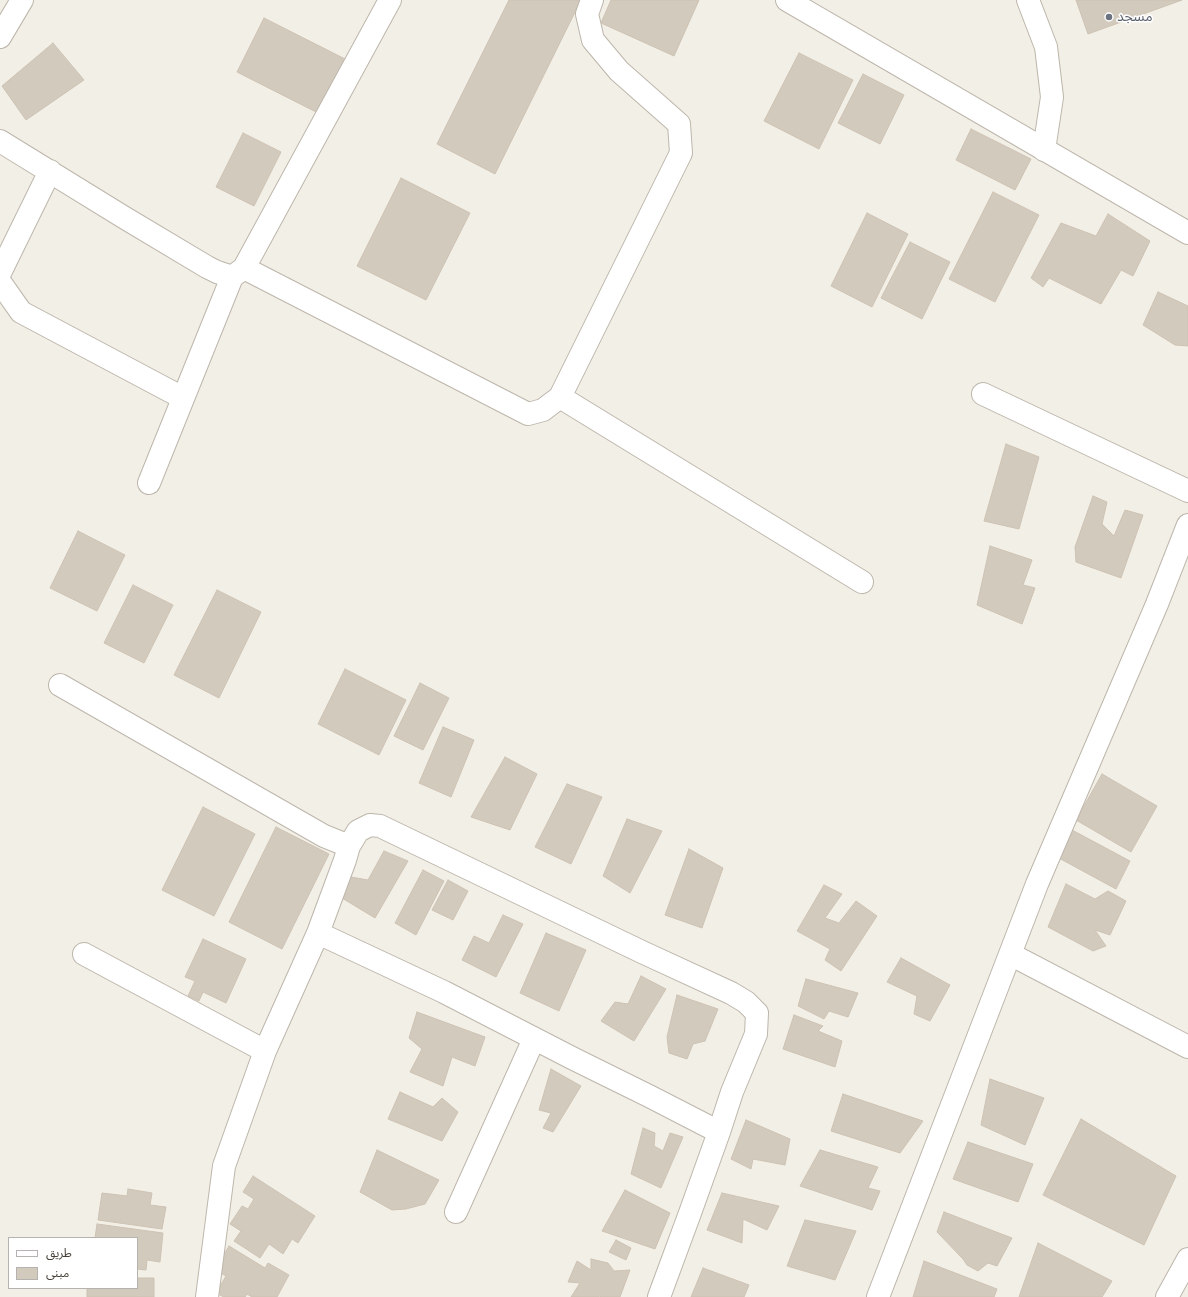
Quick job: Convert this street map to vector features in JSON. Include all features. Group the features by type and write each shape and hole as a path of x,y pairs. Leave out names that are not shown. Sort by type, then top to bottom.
{"street":[{"path":"0,37 22,0"},
{"path":"149,483 183,398 238,273 390,0"},
{"path":"0,141 125,218 217,272 238,273 528,414 543,410 560,397 681,153 679,124 619,71 593,40 586,14 592,0"},
{"path":"786,0 1188,233"},
{"path":"1028,0 1046,47 1052,97 1044,150"},
{"path":"0,273 50,171"},
{"path":"0,282 21,312 183,398"},
{"path":"983,394 1188,491"},
{"path":"560,397 862,582"},
{"path":"878,1297 1037,884 1157,604 1188,525"},
{"path":"60,685 324,836 349,846"},
{"path":"207,1297 224,1166 265,1051 318,933 349,846 358,831 370,825 380,826 642,952 731,993 746,1002 757,1013 756,1034 732,1092 688,1220 658,1297"},
{"path":"318,933 444,992 719,1132"},
{"path":"84,954 265,1051"},
{"path":"1010,954 1188,1047"},
{"path":"456,1212 534,1039"},
{"path":"1168,1297 1188,1259"}],"building":[{"path":"509,0 581,0 495,174 437,144"},
{"path":"611,0 699,0 674,56 601,23"},
{"name":"مسجد","path":"1076,0 1182,0 1088,34"},
{"path":"264,18 347,60 320,114 237,72"},
{"path":"53,43 84,80 26,120 2,86"},
{"path":"799,53 853,80 819,149 764,121"},
{"path":"863,74 904,95 880,144 838,123"},
{"path":"971,129 1031,159 1015,190 956,160"},
{"path":"243,133 281,152 254,206 216,187"},
{"path":"401,178 470,213 426,300 357,266"},
{"path":"993,192 1039,215 995,302 949,279"},
{"path":"867,213 908,234 872,307 831,286"},
{"path":"1108,214 1150,241 1133,276 1121,270 1101,304 1049,278 1043,287 1031,278 1061,223 1096,236"},
{"path":"910,242 950,262 922,319 881,298"},
{"path":"1158,292 1188,306 1188,346 1175,345 1143,325"},
{"path":"1006,444 1039,457 1019,529 984,521"},
{"path":"1093,496 1107,502 1102,524 1114,536 1125,510 1143,515 1121,578 1076,562 1075,547"},
{"path":"78,531 125,555 97,611 50,588"},
{"path":"990,546 1032,560 1023,585 1035,588 1022,624 977,605"},
{"path":"133,585 173,605 144,663 104,643"},
{"path":"217,590 261,612 219,698 174,675"},
{"path":"345,669 406,700 379,755 318,724"},
{"path":"420,683 449,698 423,750 394,736"},
{"path":"443,727 474,740 451,797 419,783"},
{"path":"505,757 537,774 510,830 471,817"},
{"path":"1102,774 1157,806 1131,852 1076,820"},
{"path":"567,784 602,797 571,864 535,847"},
{"path":"203,807 255,834 214,916 162,890"},
{"path":"627,819 662,831 630,893 603,876"},
{"path":"276,827 329,854 282,949 229,922"},
{"path":"1072,830 1130,861 1116,889 1057,857"},
{"path":"689,849 723,868 702,928 665,915"},
{"path":"384,851 408,861 375,918 342,898 351,877 368,880"},
{"path":"423,870 444,881 416,935 395,923"},
{"path":"448,880 468,891 453,920 432,910"},
{"path":"1066,884 1095,899 1108,891 1126,901 1110,935 1095,930 1106,946 1093,951 1048,927"},
{"path":"824,885 842,894 825,918 839,923 856,901 877,916 841,971 825,960 830,949 797,931"},
{"path":"503,915 523,924 496,977 462,960 474,936 489,943"},
{"path":"546,933 586,950 559,1011 520,993"},
{"path":"203,939 246,959 226,1003 203,992 199,1001 188,996 195,981 185,977"},
{"path":"901,958 950,985 930,1021 914,1014 917,996 887,982"},
{"path":"641,976 666,989 634,1041 601,1021 615,1002 628,1004"},
{"path":"806,979 858,993 848,1017 829,1011 824,1019 798,1006"},
{"path":"677,995 718,1009 705,1041 693,1044 687,1059 669,1053 667,1037"},
{"path":"417,1012 485,1037 475,1066 452,1057 443,1086 410,1072 422,1049 409,1038"},
{"path":"794,1015 823,1026 818,1031 842,1041 835,1067 783,1049"},
{"path":"551,1069 581,1086 553,1132 543,1128 551,1113 539,1110"},
{"path":"990,1079 1044,1098 1025,1145 981,1125"},
{"path":"400,1092 433,1107 442,1098 458,1112 442,1141 388,1119"},
{"path":"843,1094 923,1121 900,1153 831,1131"},
{"path":"1081,1119 1176,1176 1144,1245 1043,1195"},
{"path":"746,1120 790,1139 785,1165 753,1159 751,1169 731,1159"},
{"path":"643,1128 655,1133 654,1146 663,1151 670,1133 683,1137 661,1188 631,1174"},
{"path":"968,1142 1033,1164 1018,1202 953,1179"},
{"path":"377,1150 439,1180 425,1204 406,1209 392,1210 360,1192"},
{"path":"820,1150 878,1167 868,1188 880,1191 872,1210 800,1186"},
{"path":"253,1176 315,1216 298,1243 292,1239 283,1254 269,1244 260,1258 234,1241 241,1231 230,1224 242,1206 248,1209 254,1199 243,1192"},
{"path":"128,1189 152,1193 150,1205 166,1207 162,1229 98,1220 102,1193 127,1196"},
{"path":"625,1190 670,1213 655,1249 602,1231"},
{"path":"722,1193 779,1206 767,1230 743,1219 742,1243 707,1230"},
{"path":"944,1212 1012,1238 997,1266 988,1263 978,1271 967,1265 937,1232"},
{"path":"805,1220 856,1231 835,1280 787,1266"},
{"path":"97,1224 163,1233 160,1262 147,1260 146,1270 138,1269 138,1237 95,1237"},
{"path":"616,1240 631,1248 626,1260 609,1252"},
{"path":"1038,1243 1112,1281 1102,1297 1019,1297"},
{"path":"229,1246 265,1268 268,1263 289,1275 277,1297 252,1297 247,1294 245,1297 224,1297 216,1293 226,1276 215,1270"},
{"path":"591,1259 608,1263 614,1271 630,1270 620,1297 571,1297 580,1283 568,1282 577,1261 591,1270"},
{"path":"924,1261 997,1289 994,1297 913,1297"},
{"path":"703,1268 749,1285 744,1297 691,1297"},
{"path":"138,1278 154,1278 154,1297 87,1297 87,1289 138,1289"}],"place":[{"name":"مسجد","path":"1109,17"}]}
